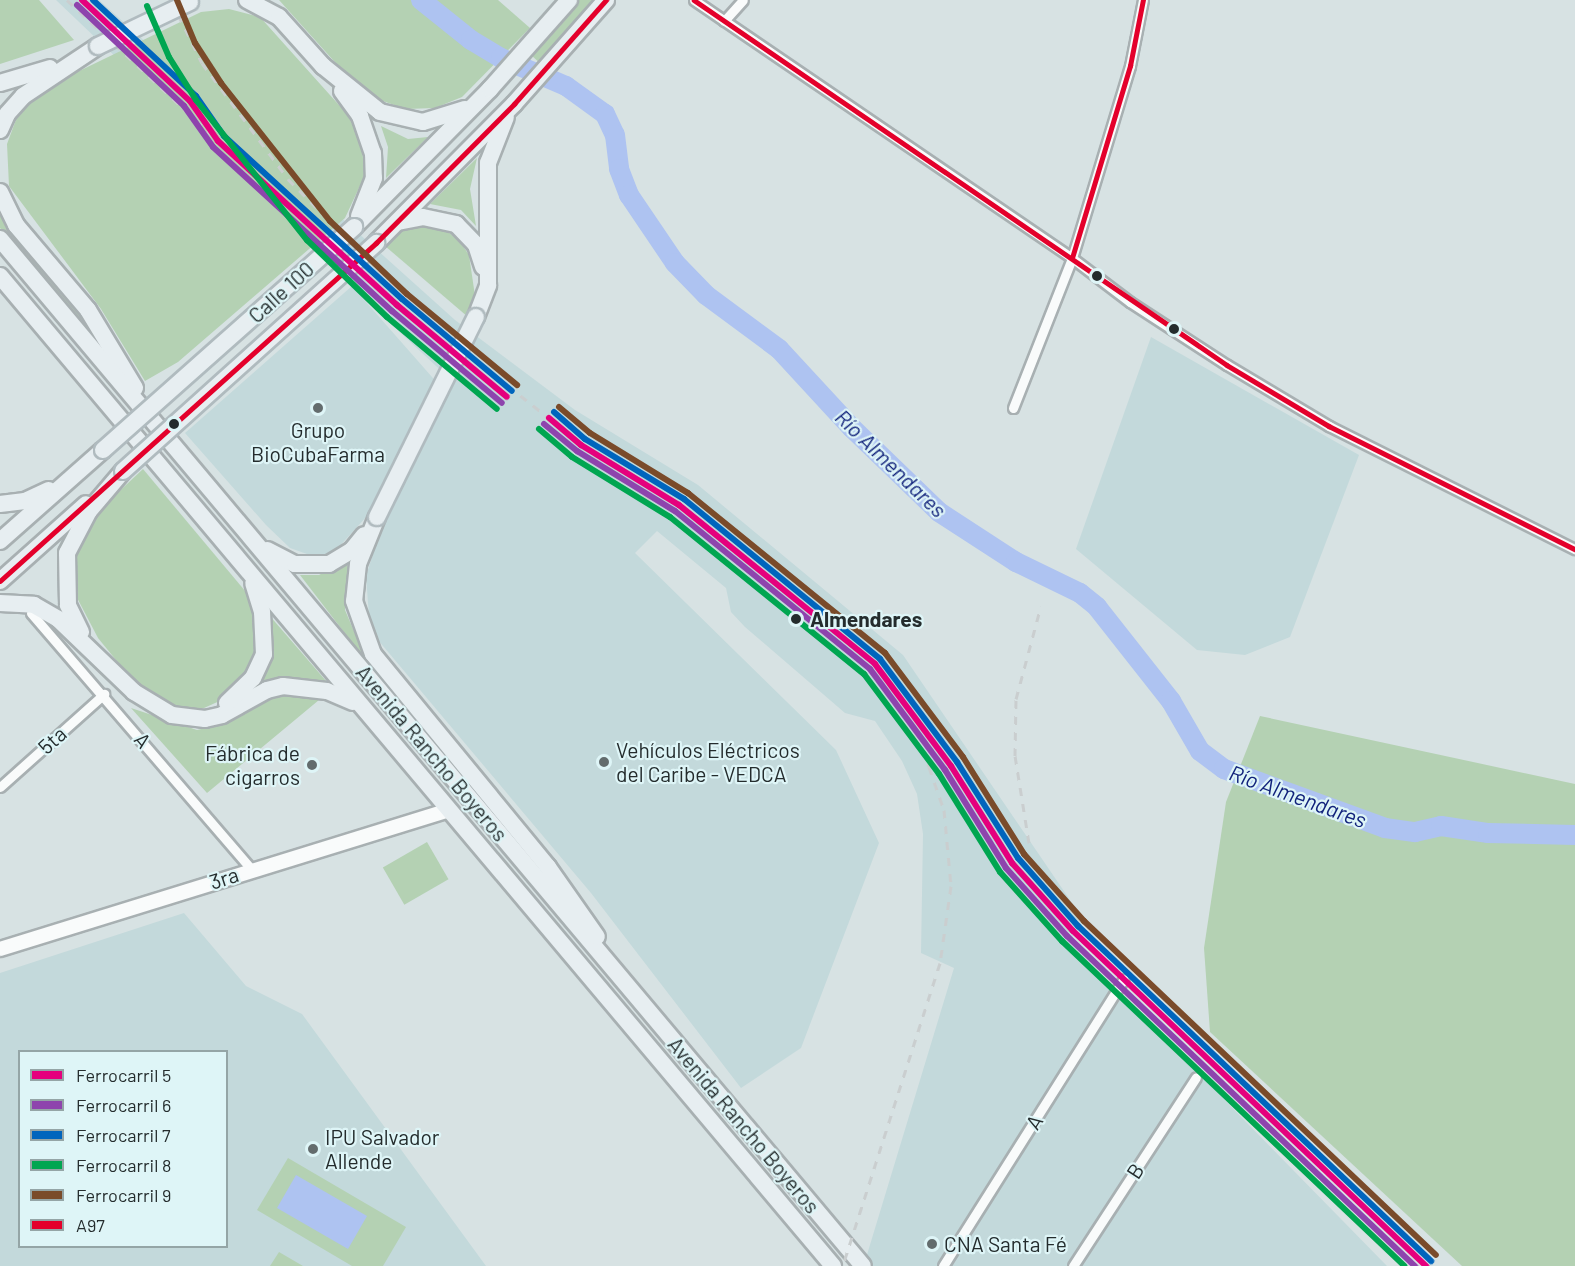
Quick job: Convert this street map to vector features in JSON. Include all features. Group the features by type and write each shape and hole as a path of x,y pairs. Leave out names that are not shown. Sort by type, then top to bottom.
{"highway":[{"path":"247,0 279,17 323,66 360,116 374,153 374,178 354,227"},
{"name":"Calle 100","path":"0,541 354,227 490,89 569,0"},
{"name":"Calle 100","path":"0,581 397,223 514,104 606,0"},
{"path":"0,83 42,71 194,1"},
{"path":"0,130 7,114 23,96 98,46"},
{"path":"323,66 368,105 398,118 423,122 447,118 474,105"},
{"path":"514,104 488,164 488,285 476,317 377,517 358,564 354,601 373,654 548,867 629,990"},
{"path":"0,192 16,225 88,310 121,359 144,408"},
{"path":"397,223 438,218 456,224 470,235 484,270 476,317"},
{"name":"Avenida Rancho Boyeros","path":"0,239 863,1266"},
{"name":"Avenida Rancho Boyeros","path":"0,276 234,554 358,706 449,810 833,1266"},
{"path":"0,287 21,301"},
{"path":"0,504 18,503 41,495 103,450"},
{"path":"95,653 68,605 68,553 88,511 123,471"},
{"path":"234,518 269,552 309,566 339,560 357,544 377,517"},
{"path":"190,718 217,709 236,696 253,678 264,654 265,634 257,594 234,554"},
{"path":"0,603 34,605 48,613 95,653 134,692 163,712 190,718 222,716 267,690 284,686 327,691 358,706"}],"street":[{"path":"694,0 1072,258 1140,309 1329,426 1575,549"},
{"path":"724,21 743,0"},
{"path":"1013,408 1072,258 1130,66 1143,0"},
{"name":"A","path":"31,613 104,694 252,870"},
{"name":"5ta","path":"0,787 104,694"},
{"name":"3ra","path":"0,949 449,810"},
{"name":"A","path":"943,1266 1124,979"},
{"name":"B","path":"1073,1266 1196,1077"}],"shaded area":[{"path":"56,0 99,0 455,320 575,410 698,485 903,655 1085,922 1069,941 1387,1266 873,1266 866,1258 954,968 921,953 923,834 917,794 902,761 875,721 845,713 745,627 731,612 726,588 657,531 635,553 836,750 879,843 801,1048 741,1088 591,893 378,640 369,616 366,576 388,507 451,380 359,294 439,385 367,516 337,549 321,556 307,554 290,548 266,525 185,433 352,286 339,270"},
{"path":"1151,337 1359,455 1290,637 1245,655 1197,650 1076,549"},
{"name":"IPU Salvador Allende","path":"184,913 246,986 302,1014 486,1266 0,1266 0,973"}],"green space":[{"path":"0,0 39,0 74,40 0,64"},
{"path":"279,0 498,0 530,28 462,97 435,108 406,109 374,98 351,80"},
{"path":"577,0 599,0 542,65 531,55"},
{"path":"229,9 260,17 347,114 361,141 365,175 345,218 178,362 145,381 101,309 9,186 7,144 17,117 31,102 71,75 201,12"},
{"path":"381,126 408,139 428,137 386,178 388,147"},
{"path":"477,158 470,189 476,226 461,210 430,204"},
{"path":"0,214 82,315 94,334 0,228"},
{"path":"426,226 448,232 459,240 469,255 475,296 468,317 385,246 401,230"},
{"path":"143,469 251,598 260,642 252,669 224,699 204,708 178,709 138,687 98,638 74,592 77,548 95,514"},
{"path":"348,560 345,610 367,662 300,575 319,575"},
{"path":"269,615 327,682 293,678 255,686 270,655"},
{"path":"294,693 325,695 207,793 131,708 197,730 228,723 262,702"},
{"path":"1260,716 1575,784 1575,1266 1462,1266 1210,1032 1204,948 1226,802"},
{"path":"427,842 449,879 404,905 383,868"},
{"path":"288,1158 406,1227 383,1266 352,1266 257,1210"},
{"path":"279,1252 303,1266 270,1266"}],"water":[{"path":"296,1175 367,1216 348,1249 277,1208"}],"waterway":[{"name":"Río Almendares","path":"421,0 471,40 501,58 566,86 605,114 615,135 619,169 629,195 675,263 706,295 779,349 852,428 939,512 1016,562 1080,593 1097,607 1171,701 1200,751 1224,769 1385,828 1415,832 1441,826 1488,833 1575,835"}],"railway":[{"path":"67,0 218,141"},
{"path":"171,0 202,63 288,179 405,297 470,356 549,418"},
{"path":"581,445 863,671 913,735 929,767 944,810 951,886 940,963 843,1266"},
{"path":"1029,843 1015,756 1016,699 1041,606"}],"rail line":[{"name":"5","path":"82,0 190,101 218,141 397,305 507,397"},
{"name":"7","path":"93,0 196,96 224,136 402,299 512,391"},
{"name":"9","path":"177,0 195,43 221,83 330,221 407,294 517,385"},
{"name":"6","path":"77,5 184,106 213,147 392,311 502,403"},
{"name":"8","path":"147,6 169,57 196,100 307,240 387,317 497,409"},
{"name":"9","path":"559,407 590,433 688,493 885,653 963,757 1024,854 1084,921 1436,1255"},
{"name":"7","path":"554,412 585,439 684,499 880,659 957,762 1018,858 1078,926 1431,1261"},
{"name":"5","path":"549,418 581,445 679,505 875,664 951,766 1012,863 1073,931 1426,1266"},
{"name":"6","path":"544,424 577,451 675,511 870,669 945,770 1006,868 1067,936 1415,1266"},
{"name":"8","path":"539,429 572,457 670,517 864,674 939,774 1000,872 1062,941 1404,1266"}],"transit line":[{"name":"A97","path":"0,581 376,243 514,104 606,0"},
{"name":"A97","path":"694,0 1227,365 1329,426 1575,549"},
{"name":"A97","path":"1072,258 1130,66 1143,0"}],"place":[{"name":"Grupo BioCubaFarma","path":"318,408"},
{"name":"Almendares","path":"796,619"},
{"name":"Vehículos Eléctricos del Caribe - VEDCA","path":"604,762"},
{"name":"Fábrica de cigarros","path":"312,765"},
{"name":"IPU Salvador Allende","path":"313,1149"},
{"name":"CNA Santa Fé","path":"932,1244"}]}
